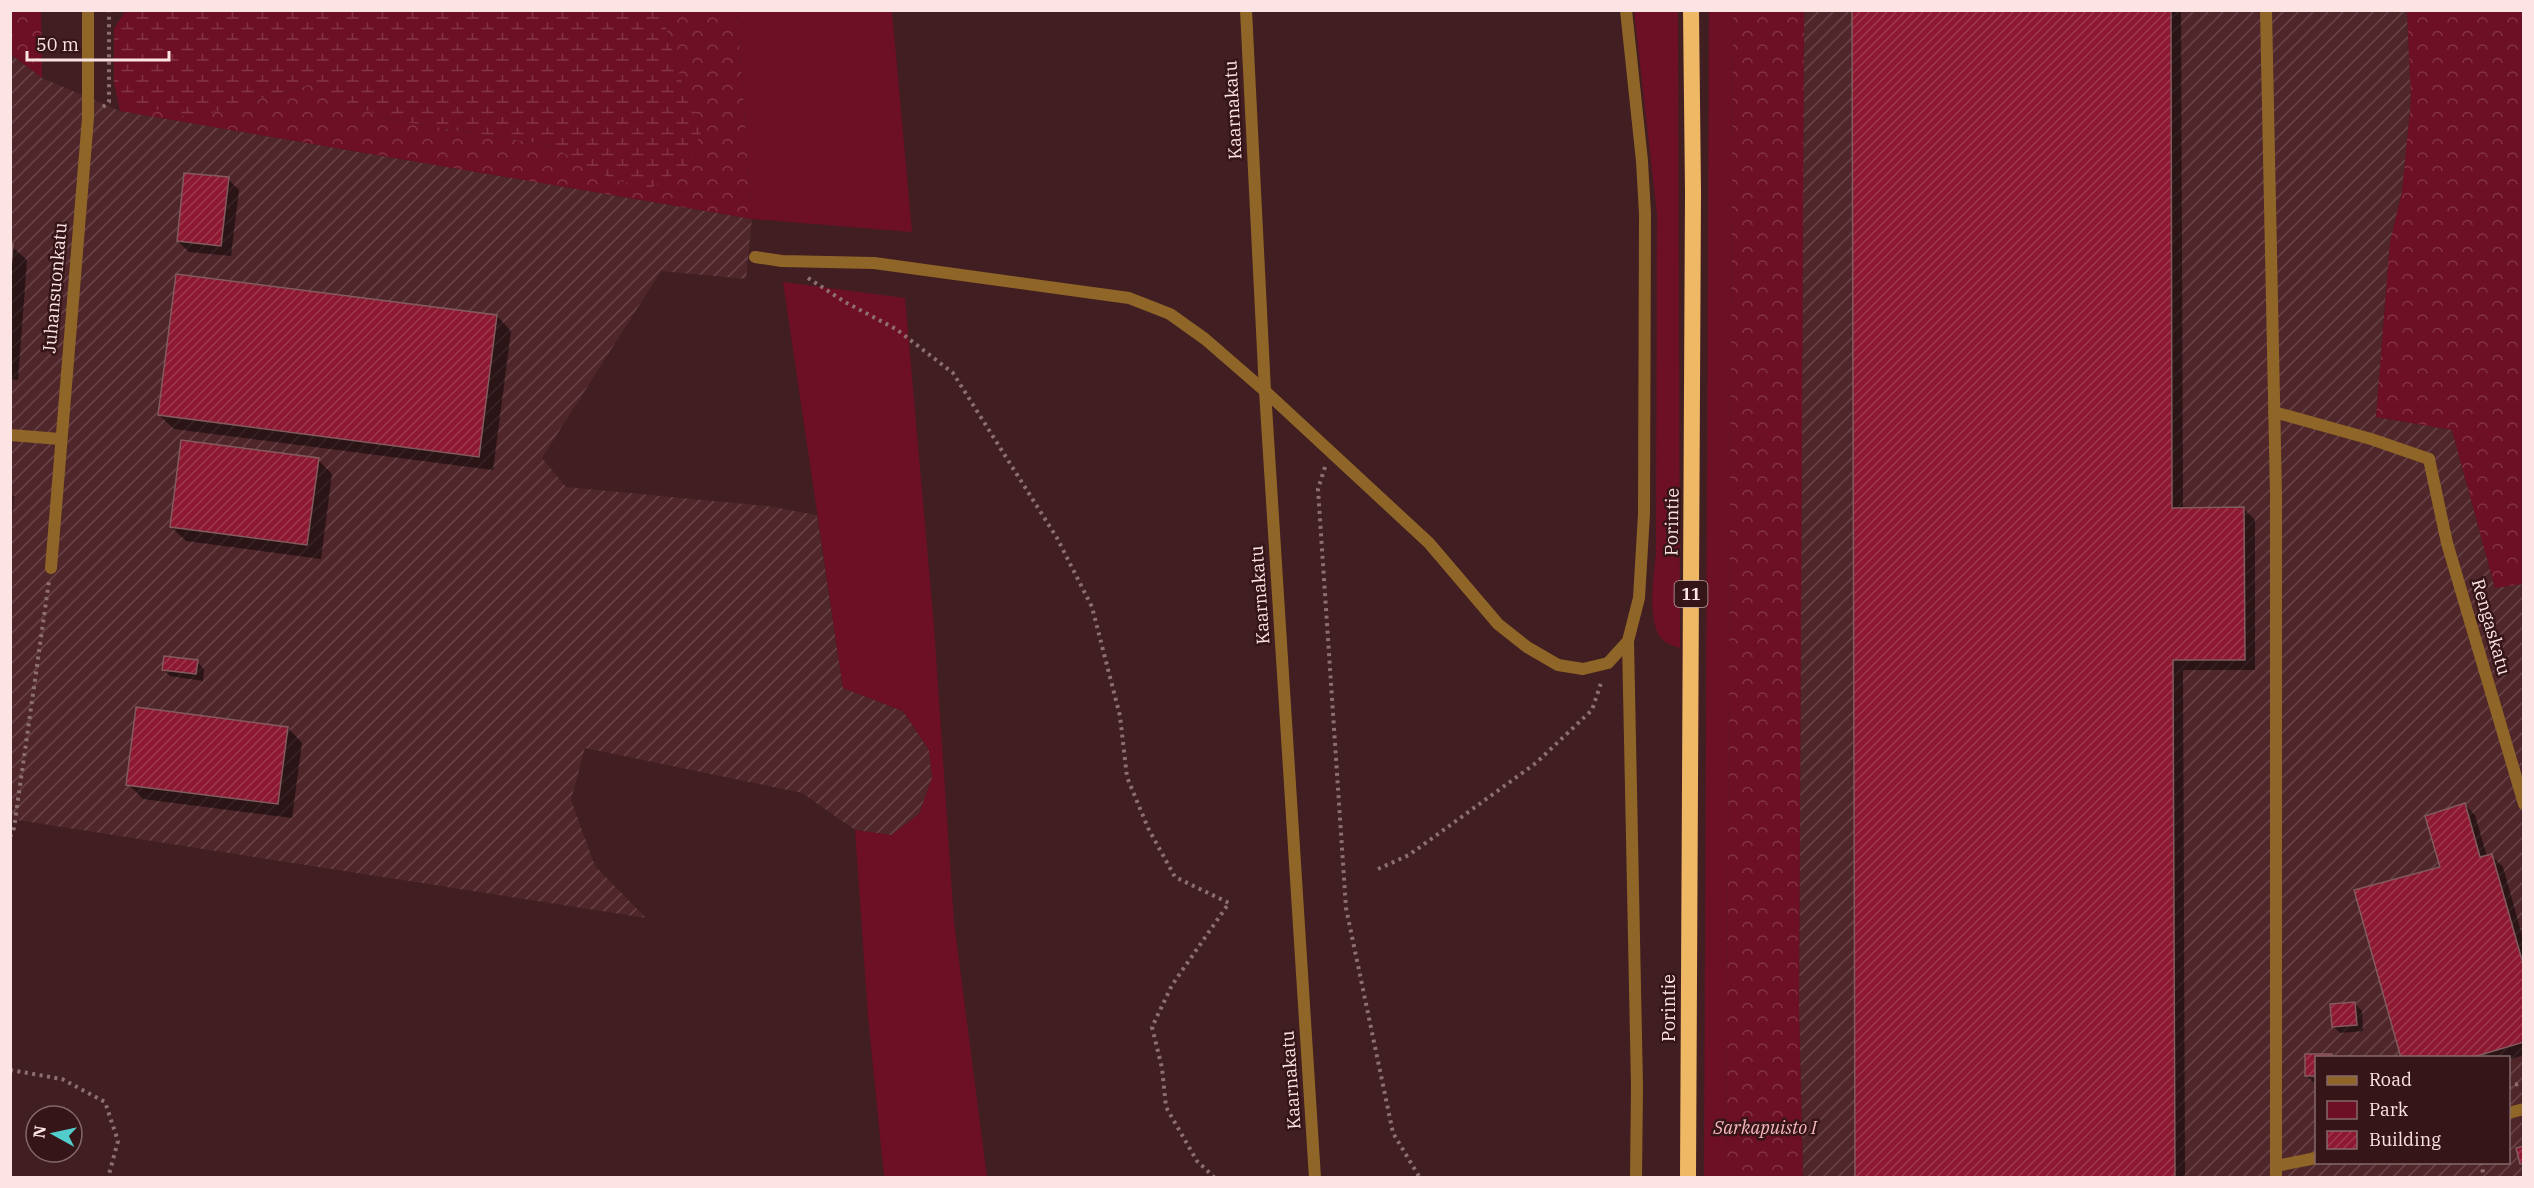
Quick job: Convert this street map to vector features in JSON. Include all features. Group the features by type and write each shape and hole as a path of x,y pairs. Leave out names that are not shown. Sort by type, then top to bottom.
{"highway":[{"name":"Porintie","path":"1688,1178 1693,287 1691,10"}],"street":[{"name":"Juhansuonkatu","path":"51,568 88,118 87,10"},
{"name":"Kaarnakatu","path":"1246,10 1265,391 1315,1178"},
{"path":"1626,10 1642,161 1645,214 1644,514 1639,598 1628,641 1636,1178"},
{"path":"2265,10 2274,412 2276,1172 2315,1158"},
{"path":"755,257 782,261 874,263 1129,298 1170,314 1205,339 1265,391 1429,543 1498,624 1520,642 1558,664 1583,669 1608,663 1628,641"},
{"name":"Rengaskatu","path":"2274,412 2371,439 2429,459 2447,543 2523,804"},
{"path":"10,435 60,440"}],"path":[{"path":"88,118 109,102 109,10"},
{"path":"782,261 845,302 896,329 953,373 1057,538 1092,607 1120,716 1127,777 1148,828 1175,877 1230,903 1172,984 1152,1028 1162,1068 1166,1107 1197,1161 1215,1178"},
{"path":"1330,451 1318,489 1346,908 1393,1133 1420,1178"},
{"path":"10,837 14,828 51,568"},
{"path":"1378,869 1409,855 1536,763 1593,710 1608,663"},
{"path":"10,1070 62,1079 105,1102 118,1141 108,1178"}],"shaded area":[{"path":"1804,11 2407,11 2411,100 2402,192 2390,242 2376,417 2452,430 2495,588 2523,584 2523,1177 1803,1177 1799,1010"},
{"path":"10,54 42,78 120,111 752,219 746,279 661,271 542,458 566,487 767,506 817,515 843,688 903,711 929,750 932,778 919,814 891,836 855,830 802,793 585,748 571,800 595,866 646,918 11,819 10,530 15,496 10,495"}],"green space":[{"path":"1733,10 1726,1177 1704,1178 1709,11"},
{"path":"10,11 41,11 42,78 11,54"},
{"path":"125,11 661,11 688,103 705,123 687,166 647,190 606,176 549,145 387,119 309,85 194,118 118,101 114,83 114,29"},
{"path":"661,11 737,11 752,219 120,111 118,101 194,118 309,85 387,119 549,145 606,176 704,123 688,103"},
{"path":"737,11 892,11 912,232 752,219"},
{"path":"1634,11 1678,11 1680,648 1663,640 1654,623 1653,612 1656,553 1657,214"},
{"name":"Sarkapuisto I","path":"1733,11 1804,11 1799,1010 1803,1177 1726,1177"},
{"path":"2407,11 2523,11 2523,584 2495,588 2452,430 2376,417 2390,242 2402,192 2411,100"},
{"path":"783,282 905,298 934,626 954,922 987,1177 884,1177 868,1016 855,830 891,835 919,814 932,778 929,750 903,711 843,688"}],"building":[{"path":"1852,10 2171,10 2172,508 2244,507 2245,660 2173,660 2175,1178 1855,1178"},
{"path":"184,173 229,177 221,246 177,241"},
{"path":"10,244 13,244 10,281"},
{"path":"176,274 497,315 479,457 158,415"},
{"path":"181,440 319,458 307,545 170,527"},
{"path":"164,656 198,660 196,674 162,670"},
{"path":"136,707 288,727 278,804 126,785"},
{"path":"2465,803 2480,857 2492,854 2524,967 2524,1042 2477,1056 2400,1056 2354,890 2440,867 2425,816"},
{"path":"2355,1002 2357,1025 2332,1027 2330,1004"},
{"path":"2305,1054 2332,1054 2332,1056 2315,1056 2315,1076 2305,1076"},
{"path":"2524,1146 2524,1163 2520,1164 2516,1148"}]}
